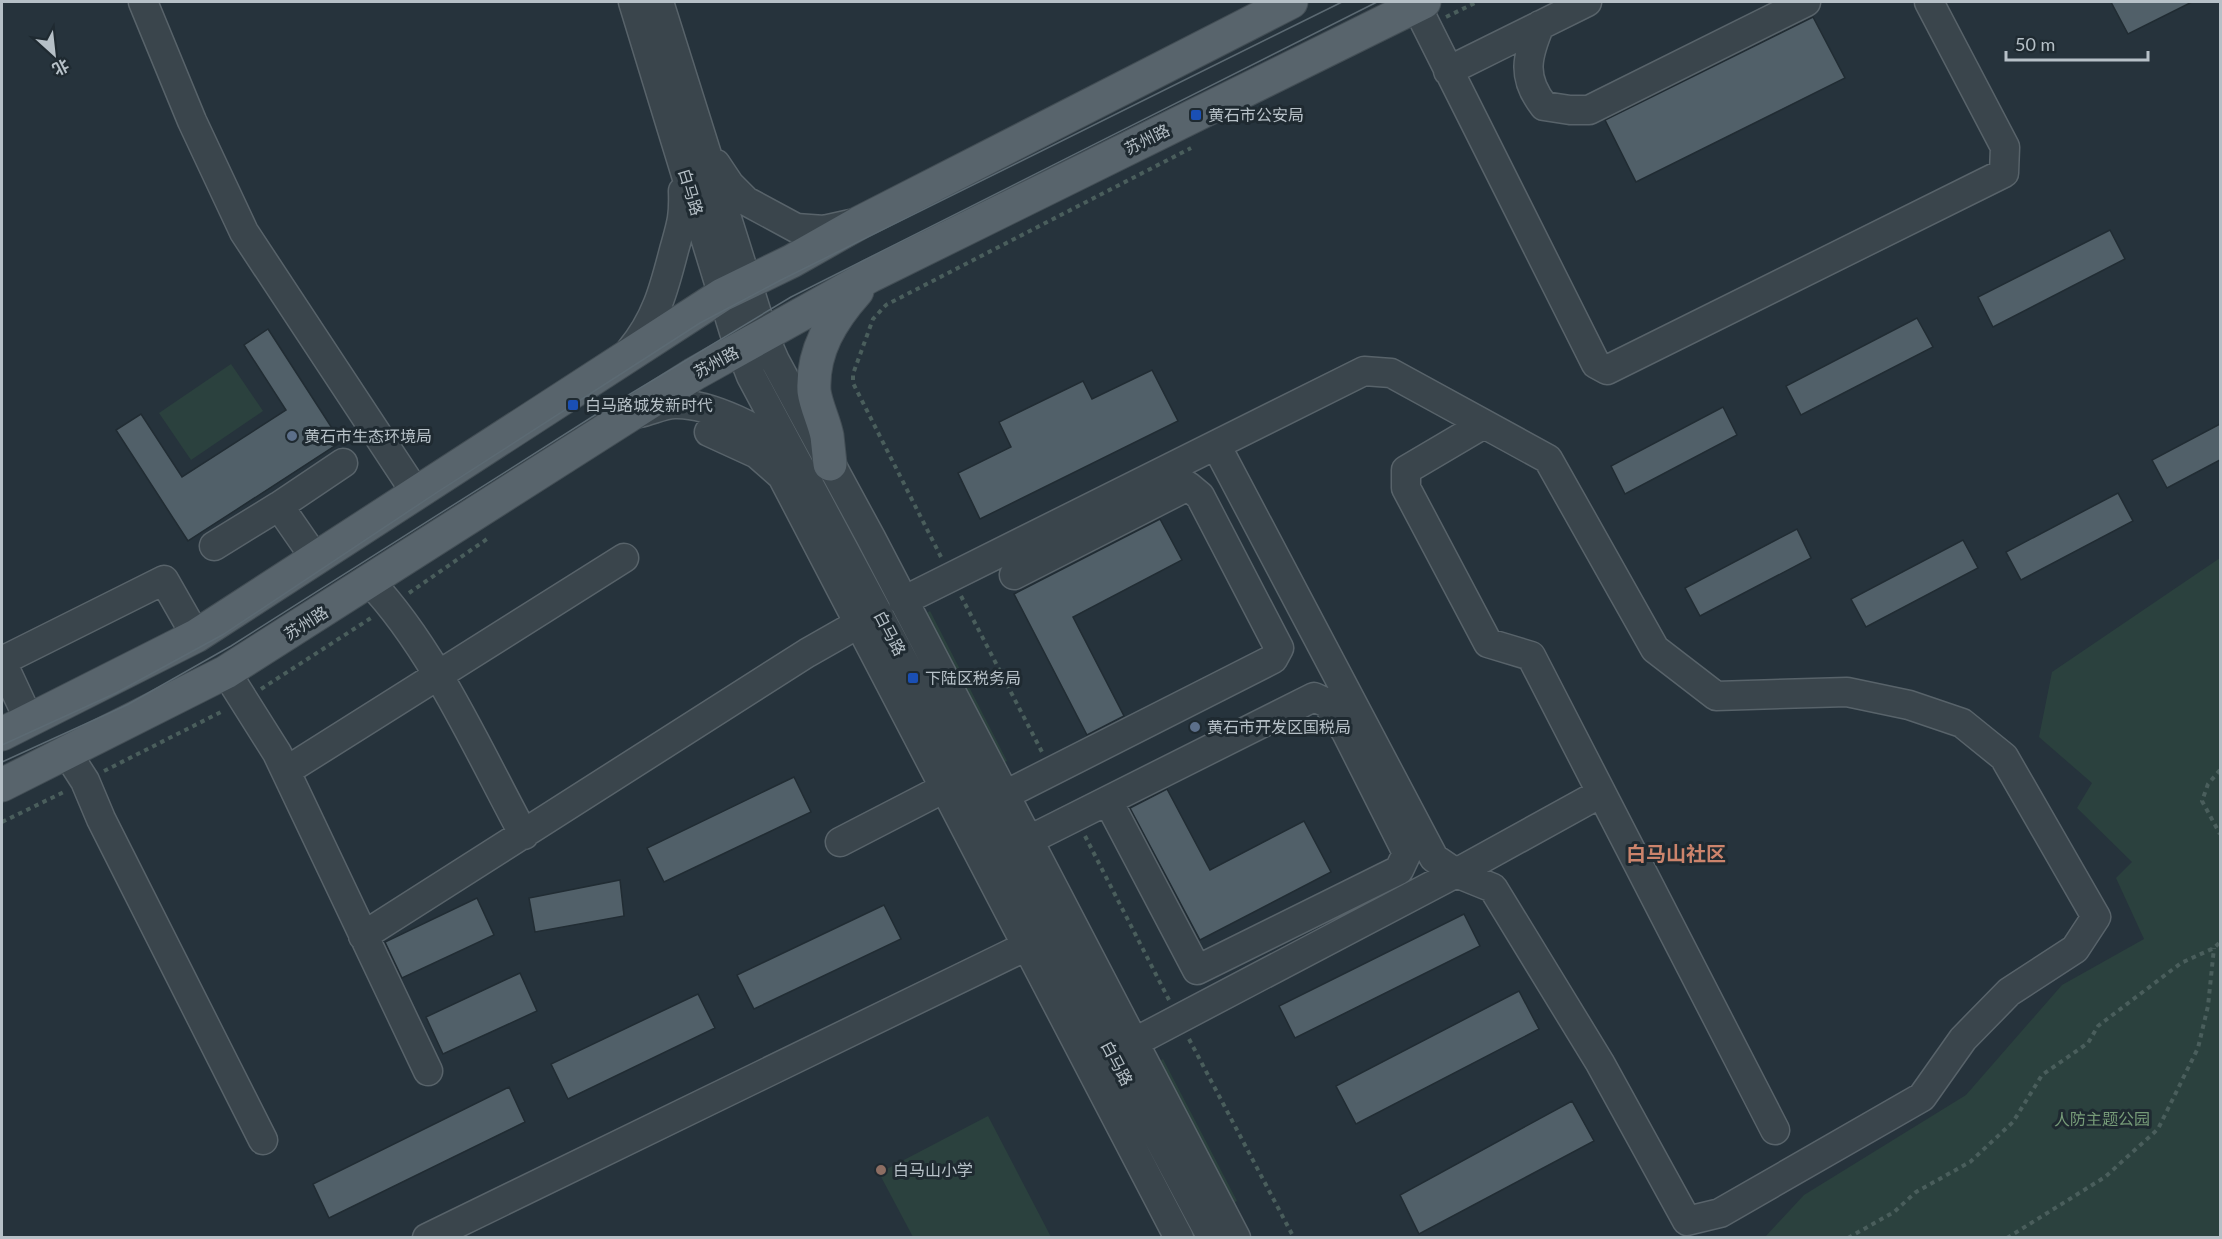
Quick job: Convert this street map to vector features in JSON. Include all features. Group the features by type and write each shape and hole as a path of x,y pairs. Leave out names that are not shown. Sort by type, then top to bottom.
{"main road":[{"path":"15,727 196,636 735,289 1291,2"},
{"name":"苏州路","path":"2,785 226,672 370,582 594,435 694,374 870,276 1423,11"},
{"path":"830,464 827,436 814,392 820,347 831,322 870,276"}],"street":[{"path":"143,2 192,121 244,232 416,493"},
{"name":"白马路","path":"633,2 688,141 752,343 818,496 954,783"},
{"name":"白马路","path":"659,2 688,141"},
{"path":"1448,71 1587,2"},
{"path":"1540,25 1527,54 1534,94 1544,106 1588,110 1806,2"},
{"path":"1423,11 1448,71 1596,364 1607,370 2004,172 2005,147 1929,2"},
{"path":"688,141 746,201 796,228 824,230 859,223"},
{"path":"618,364 646,332 667,283 684,219 683,182 688,141"},
{"name":"白马路","path":"752,343 830,464 1236,1238"},
{"path":"903,601 1364,370 1391,373 1548,459 1655,649 1716,696 1848,692 1909,705 1962,723 2004,757 2096,917 2075,949 2009,992 1963,1039 1922,1097 1720,1213 1687,1221 1600,1063 1493,888 1456,873 1434,858 1216,445"},
{"path":"628,416 676,404 717,412 739,421 783,449 818,496"},
{"path":"1484,424 1406,470 1406,488 1488,643 1531,656 1775,1130"},
{"path":"709,432 758,454 782,476 858,624 954,783 1037,940 1179,1238"},
{"path":"214,546 343,463"},
{"path":"1003,796 1273,659 1279,648 1200,496 1188,486 1014,575"},
{"path":"279,506 315,558"},
{"path":"286,771 624,558"},
{"path":"15,727 2,662 164,580 196,636"},
{"path":"370,582 392,605 438,677 524,836"},
{"path":"363,936 524,836 807,653 858,624"},
{"path":"226,672 286,771 428,1071"},
{"path":"1026,841 1314,697 1327,703 1346,732 1407,853 1399,870 1197,970 1108,801"},
{"path":"67,753 85,781 101,819 263,1140"},
{"path":"840,842 954,783"},
{"path":"1133,1043 1456,873 1601,793"},
{"path":"427,1238 1037,940"},
{"name":"白马路","path":"1037,940 1212,1238"}],"path":[{"path":"1423,11 1477,2"},
{"path":"859,355 873,319 886,305 1194,147"},
{"path":"2220,770 2208,784 2202,801 2220,834"},
{"path":"1848,1238 1894,1212 1916,1192 1978,1156 2013,1122 2042,1075 2088,1043 2098,1026 2181,963 2214,948 2220,942"},
{"path":"2007,1238 2105,1177 2158,1129 2198,1048 2208,1006 2214,948"}],"green space":[{"path":"231,364 263,411 191,460 159,413"},
{"name":"人防主题公园","path":"2220,558 2220,1237 1765,1237 1804,1195 1966,1095 2062,985 2144,939 2116,878 2132,862 2077,808 2092,783 2039,737 2052,672"},
{"path":"930,611 1007,761 998,766 921,616"},
{"path":"1163,1059 1237,1201 1227,1206 1154,1064"},
{"path":"988,1116 1051,1237 913,1237 879,1173"}],"building":[{"path":"2111,2 2192,2 2128,34"},
{"path":"1813,17 1845,78 1636,182 1605,120"},
{"path":"2110,230 2125,259 1993,327 1978,297"},
{"path":"1917,318 1933,347 1801,415 1786,386"},
{"name":"黄石市生态环境局","path":"268,329 341,442 188,541 116,430 141,414 182,477 286,410 244,345"},
{"path":"1152,370 1178,421 980,519 958,473 1011,447 999,422 1083,381 1092,399"},
{"path":"1723,407 1737,435 1625,494 1611,466"},
{"path":"2220,424 2220,460 2167,488 2152,460"},
{"path":"2118,493 2133,521 2021,580 2006,552"},
{"path":"1160,519 1182,560 1073,617 1124,716 1087,735 1014,594"},
{"path":"1797,529 1811,558 1700,616 1685,588"},
{"path":"1963,540 1978,568 1866,627 1851,599"},
{"path":"794,777 811,812 664,882 647,848"},
{"path":"1167,789 1210,870 1304,821 1331,872 1200,940 1130,808"},
{"path":"620,880 624,916 535,932 529,898"},
{"path":"477,898 494,935 402,978 385,942"},
{"path":"884,905 901,939 754,1009 737,975"},
{"path":"1464,914 1480,946 1295,1038 1279,1006"},
{"path":"520,973 537,1011 443,1054 426,1017"},
{"path":"1519,991 1539,1029 1356,1124 1336,1086"},
{"path":"698,994 715,1028 568,1099 551,1064"},
{"path":"509,1087 525,1122 329,1218 313,1184"},
{"path":"1572,1101 1594,1141 1419,1234 1400,1195"}],"tram line":[{"path":"2,745 116,693 224,634 436,493 700,323 781,280 1342,2"},
{"path":"2,762 127,705 231,646 592,417 791,297 1377,2"}],"place":[{"name":"黄石市公安局","path":"1196,115"},
{"name":"白马路城发新时代","path":"573,405"},
{"name":"黄石市生态环境局","path":"292,436"},
{"name":"下陆区税务局","path":"913,678"},
{"name":"黄石市开发区国税局","path":"1195,727"},
{"name":"白马山小学","path":"881,1170"}],"district":[{"name":"白马山社区","path":"1676,854"}]}
